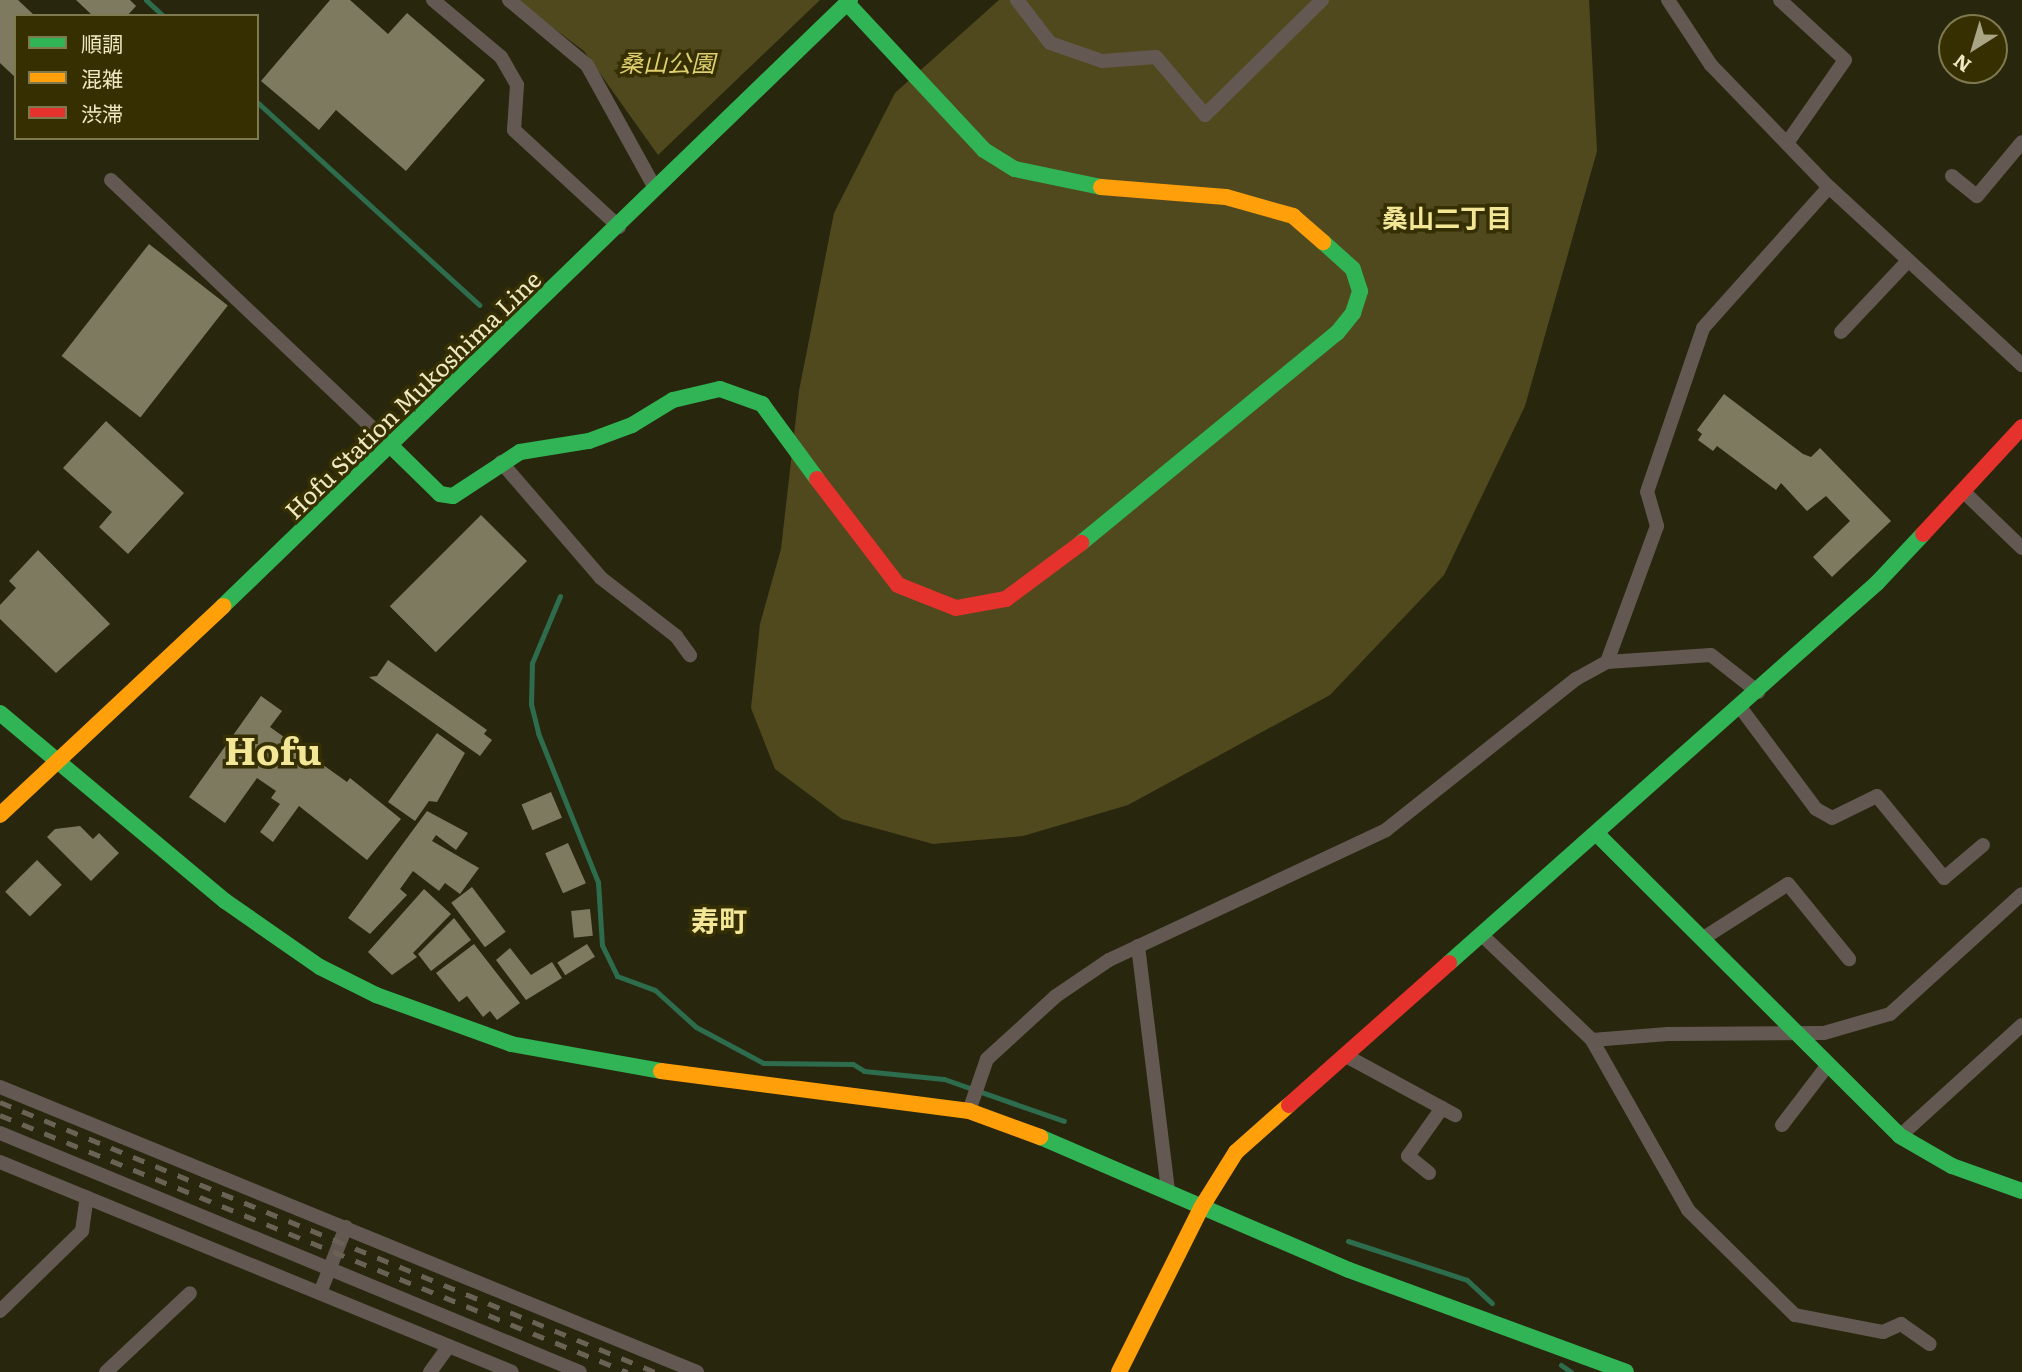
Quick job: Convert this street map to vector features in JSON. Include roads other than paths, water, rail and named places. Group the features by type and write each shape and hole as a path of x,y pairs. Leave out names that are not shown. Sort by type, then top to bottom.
{"street":[{"path":"433,0 501,57 517,85 514,130 619,227"},
{"path":"509,0 587,65 655,188"},
{"path":"1017,0 1050,43 1102,61 1156,57 1205,115 1322,0"},
{"path":"1668,0 1711,65 1829,187 1906,262 2022,365"},
{"path":"1780,0 1845,61 1787,143"},
{"path":"111,180 440,494 453,496 520,452 600,437 696,391 741,395 762,404 777,421 873,559 898,585 956,608 1006,599 1040,578 1337,333 1353,313 1360,291 1353,269 1293,216 1226,197 1044,180 1005,163 952,118 848,1"},
{"name":"Hofu Station Mukoshima Line","path":"0,815 392,447 848,1"},
{"path":"1952,176 1977,196 2022,142"},
{"path":"1607,662 1657,526 1647,492 1703,328 1829,187"},
{"path":"1841,332 1906,262"},
{"path":"1119,1372 1200,1208 1236,1152 1484,937 1877,583 2022,427"},
{"path":"501,462 601,578 676,636 691,655"},
{"path":"1963,491 2022,548"},
{"path":"969,1111 987,1059 1056,996 1138,946 1386,830 1559,688 1607,662 1711,655 1758,692"},
{"path":"1740,707 1816,809 1832,818 1877,796 1944,878 1983,845"},
{"path":"0,713 54,762 225,901 320,967 434,1017 588,1062 969,1111 1168,1189 1200,1208 1349,1270 1629,1371"},
{"path":"1598,835 1900,1136 1952,1166 2022,1191"},
{"path":"1702,939 1788,884 1849,959"},
{"path":"1592,1041 1668,1034 1824,1033 1890,1014 2022,894"},
{"path":"1484,937 1592,1041 1688,1210 1795,1315 1882,1332 1901,1324 1930,1344"},
{"path":"1138,946 1168,1189"},
{"path":"1900,1136 2020,1030"},
{"path":"1348,1057 1448,1112 1408,1156 1429,1173"},
{"path":"1782,1125 1827,1066"},
{"path":"0,1087 697,1372"},
{"path":"0,1133 329,1271 580,1372"},
{"path":"0,1162 512,1372"},
{"path":"0,1311 82,1231 87,1197"},
{"path":"320,1293 346,1227"},
{"path":"106,1372 190,1293"},
{"path":"430,1372 449,1346"}],"waterway":[{"path":"146,0 161,14"},
{"path":"259,104 479,305"},
{"path":"560,596 532,663 531,704 538,733 598,882 602,945 617,976 655,990 696,1027 763,1063 853,1064 864,1071 944,1079 1064,1121"},
{"path":"1348,1241 1467,1280 1492,1303"},
{"path":"1561,1365 1571,1372"}],"railway":[{"path":"0,1102 655,1372"},
{"path":"0,1115 627,1372"}],"district":[{"name":"桑山二丁目","path":"1447,217"},
{"name":"Hofu","path":"273,749"},
{"name":"寿町","path":"719,919"}],"park label":[{"name":"桑山公園","path":"667,62"}]}
